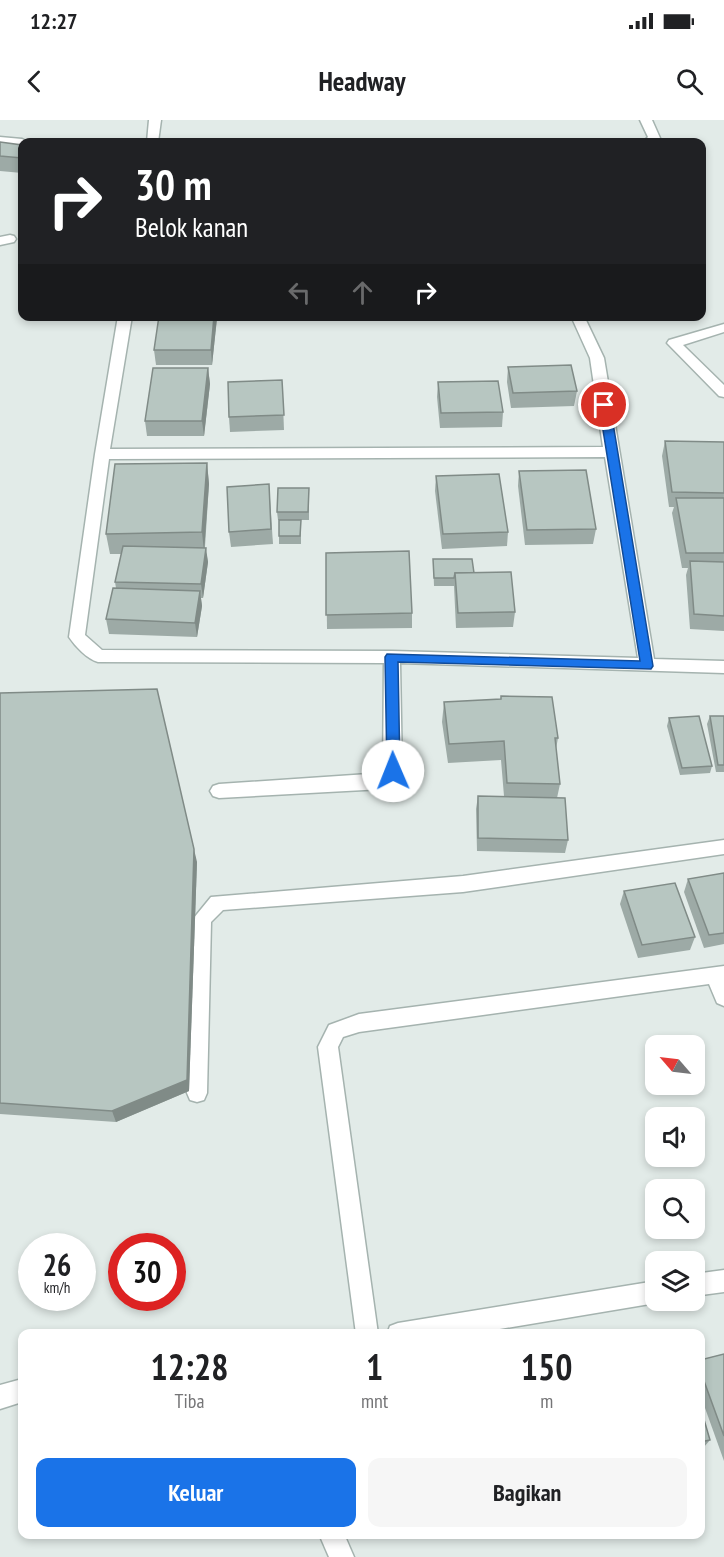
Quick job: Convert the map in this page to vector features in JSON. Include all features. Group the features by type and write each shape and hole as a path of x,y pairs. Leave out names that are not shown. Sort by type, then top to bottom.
{"street":[{"path":"153,138 155,120"},
{"path":"646,120 654,138"},
{"path":"0,141 18,143"},
{"path":"124,321 102,454 77,638 98,656 392,657 724,667"},
{"path":"579,321 597,358 647,666"},
{"path":"724,327 674,343 724,393"},
{"path":"102,454 611,452"},
{"path":"219,791 383,782 390,778 393,771 392,657"},
{"path":"197,1093 202,919 218,903 463,884 724,847"},
{"path":"366,1329 328,1047 336,1031 358,1023 720,974 724,997"},
{"path":"705,1284 724,1281"},
{"path":"429,1329 645,1294"},
{"path":"0,1397 18,1392"},
{"path":"333,1539 342,1557"}],"building":[{"path":"0,142 18,144 18,158 0,156"},
{"path":"158,321 214,321 211,350 154,350"},
{"path":"571,365 577,391 513,393 508,367"},
{"path":"153,368 208,368 202,421 145,421"},
{"path":"282,380 284,415 229,417 228,382"},
{"path":"498,381 503,412 441,413 438,382"},
{"path":"665,441 724,442 724,493 672,492"},
{"path":"207,463 202,532 106,534 115,464"},
{"path":"586,470 596,529 527,530 519,471"},
{"path":"499,474 508,532 443,534 436,476"},
{"path":"269,484 271,529 229,532 227,487"},
{"path":"278,488 309,488 308,512 277,512"},
{"path":"676,498 724,498 724,553 686,553"},
{"path":"279,520 301,520 300,536 279,536"},
{"path":"123,546 206,548 201,584 115,582"},
{"path":"409,551 412,613 326,615 326,553"},
{"path":"433,559 472,559 474,573 455,573 454,578 434,578"},
{"path":"690,561 724,562 724,616 694,614"},
{"path":"511,572 515,612 458,613 455,573"},
{"path":"113,588 200,591 195,623 106,619"},
{"path":"157,689 194,849 187,1080 112,1111 0,1103 0,693"},
{"path":"501,696 552,697 558,738 555,738 560,784 507,783 504,741 449,744 444,702 501,699"},
{"path":"699,716 712,766 682,768 669,718"},
{"path":"710,716 724,716 724,765 718,765"},
{"path":"478,796 565,798 568,840 478,838"},
{"path":"724,873 724,933 709,935 688,879"},
{"path":"675,883 695,937 642,945 624,891"},
{"path":"724,1354 724,1436 705,1384 705,1359"},
{"path":"705,1423 710,1440 705,1441"}],"route":[{"path":"393,771 392,657 647,666 604,405"}]}
